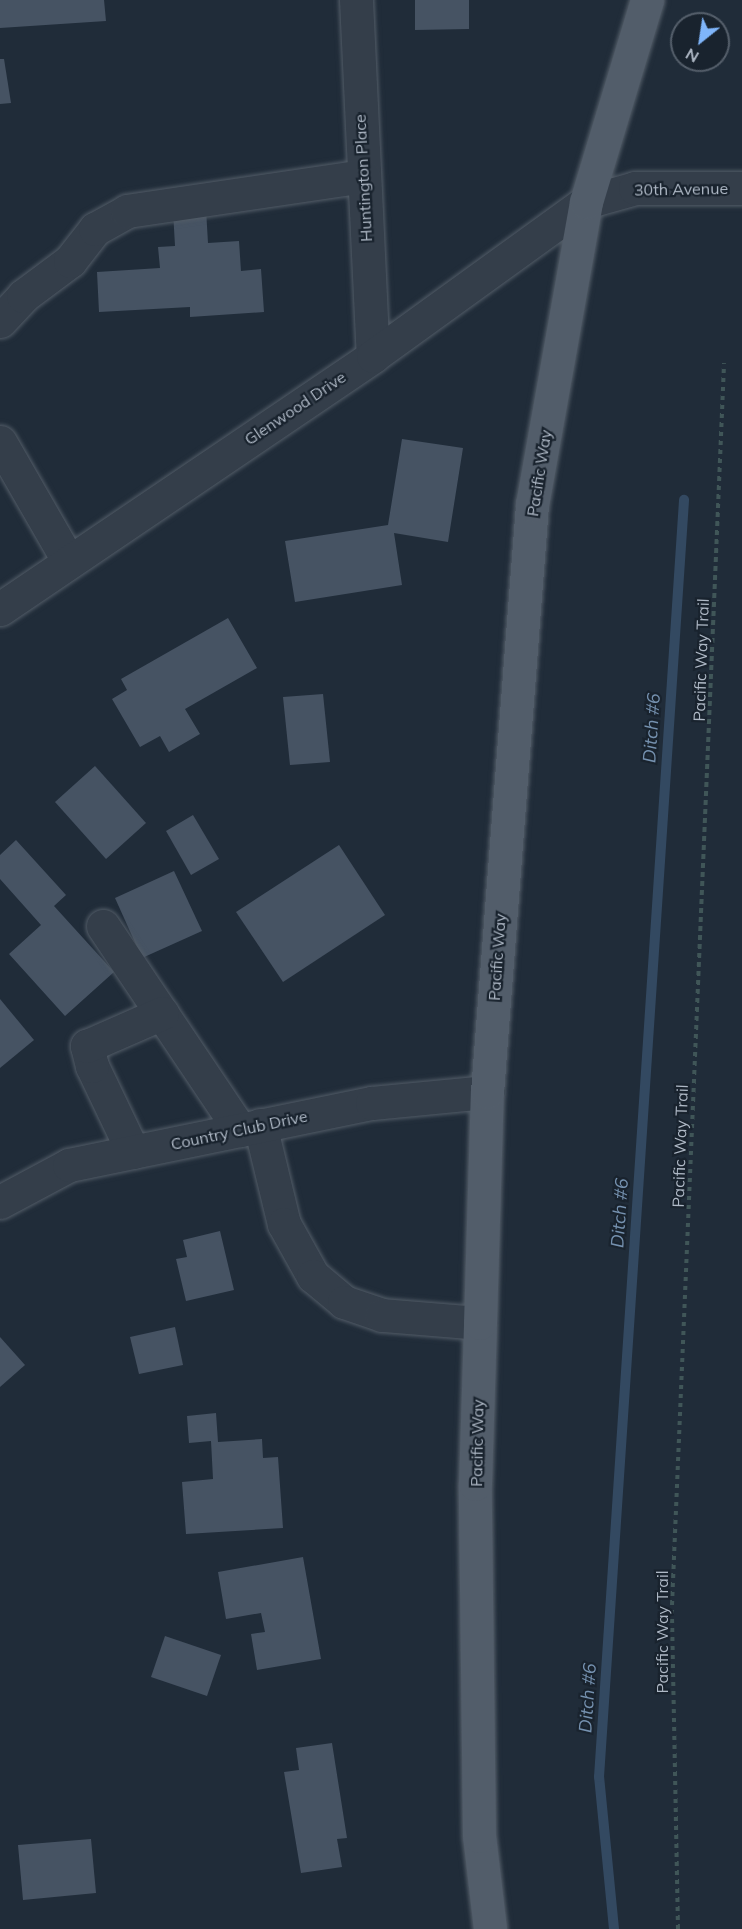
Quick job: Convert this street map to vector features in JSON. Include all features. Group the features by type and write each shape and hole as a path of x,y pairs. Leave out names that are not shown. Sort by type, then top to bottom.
{"main road":[{"name":"Pacific Way","path":"490,1929 479,1836 475,1484 487,1092 532,505 586,202 648,0"}],"street":[{"name":"Huntington Place","path":"356,0 373,356"},
{"path":"0,321 23,296 70,261 95,229 127,211 187,200 363,176"},
{"name":"30th Avenue","path":"586,202 635,188 742,188"},
{"name":"Glenwood Drive","path":"0,609 373,356 586,202"},
{"path":"0,442 69,562"},
{"path":"103,926 162,1013 250,1128 284,1224 313,1276 344,1302 382,1316 480,1323"},
{"path":"133,1152 92,1066 87,1047 162,1013"},
{"name":"Country Club Drive","path":"0,1202 69,1165 372,1102 487,1092"}],"path":[{"name":"Pacific Way Trail","path":"678,1929 672,1605 724,363"}],"building":[{"path":"0,0 104,0 106,21 0,28"},
{"path":"415,0 469,0 469,29 415,30"},
{"path":"0,59 4,59 11,103 0,104"},
{"path":"206,209 208,243 239,241 241,271 261,269 264,312 190,317 190,307 99,312 97,272 160,268 158,247 175,246 173,211"},
{"path":"402,439 463,448 448,542 394,533 402,585 295,602 285,541 388,525"},
{"path":"228,618 257,668 185,709 200,734 169,752 160,736 140,747 112,699 127,690 121,679"},
{"path":"323,694 330,762 290,765 283,697"},
{"path":"95,766 146,823 106,859 55,802"},
{"path":"193,815 219,859 191,875 166,831"},
{"path":"16,840 66,895 54,906 114,972 65,1016 9,954 41,925 0,879 0,855"},
{"path":"339,845 385,915 283,982 236,912"},
{"path":"174,871 202,931 142,958 115,898"},
{"path":"0,999 34,1040 0,1068"},
{"path":"220,1231 234,1290 186,1301 176,1259 187,1257 183,1240"},
{"path":"175,1327 183,1365 139,1374 130,1337"},
{"path":"0,1337 25,1365 0,1387"},
{"path":"216,1413 218,1442 262,1439 263,1458 278,1457 283,1528 186,1534 182,1482 213,1479 211,1441 189,1443 187,1416"},
{"path":"303,1557 321,1659 257,1670 251,1634 265,1632 261,1613 226,1619 218,1572"},
{"path":"165,1636 221,1655 207,1696 151,1677"},
{"path":"332,1743 347,1838 337,1839 342,1867 301,1873 284,1772 299,1770 296,1748"},
{"path":"91,1839 96,1893 23,1900 18,1845"}],"waterway":[{"name":"Ditch #6","path":"614,1929 599,1777 684,500"}]}
